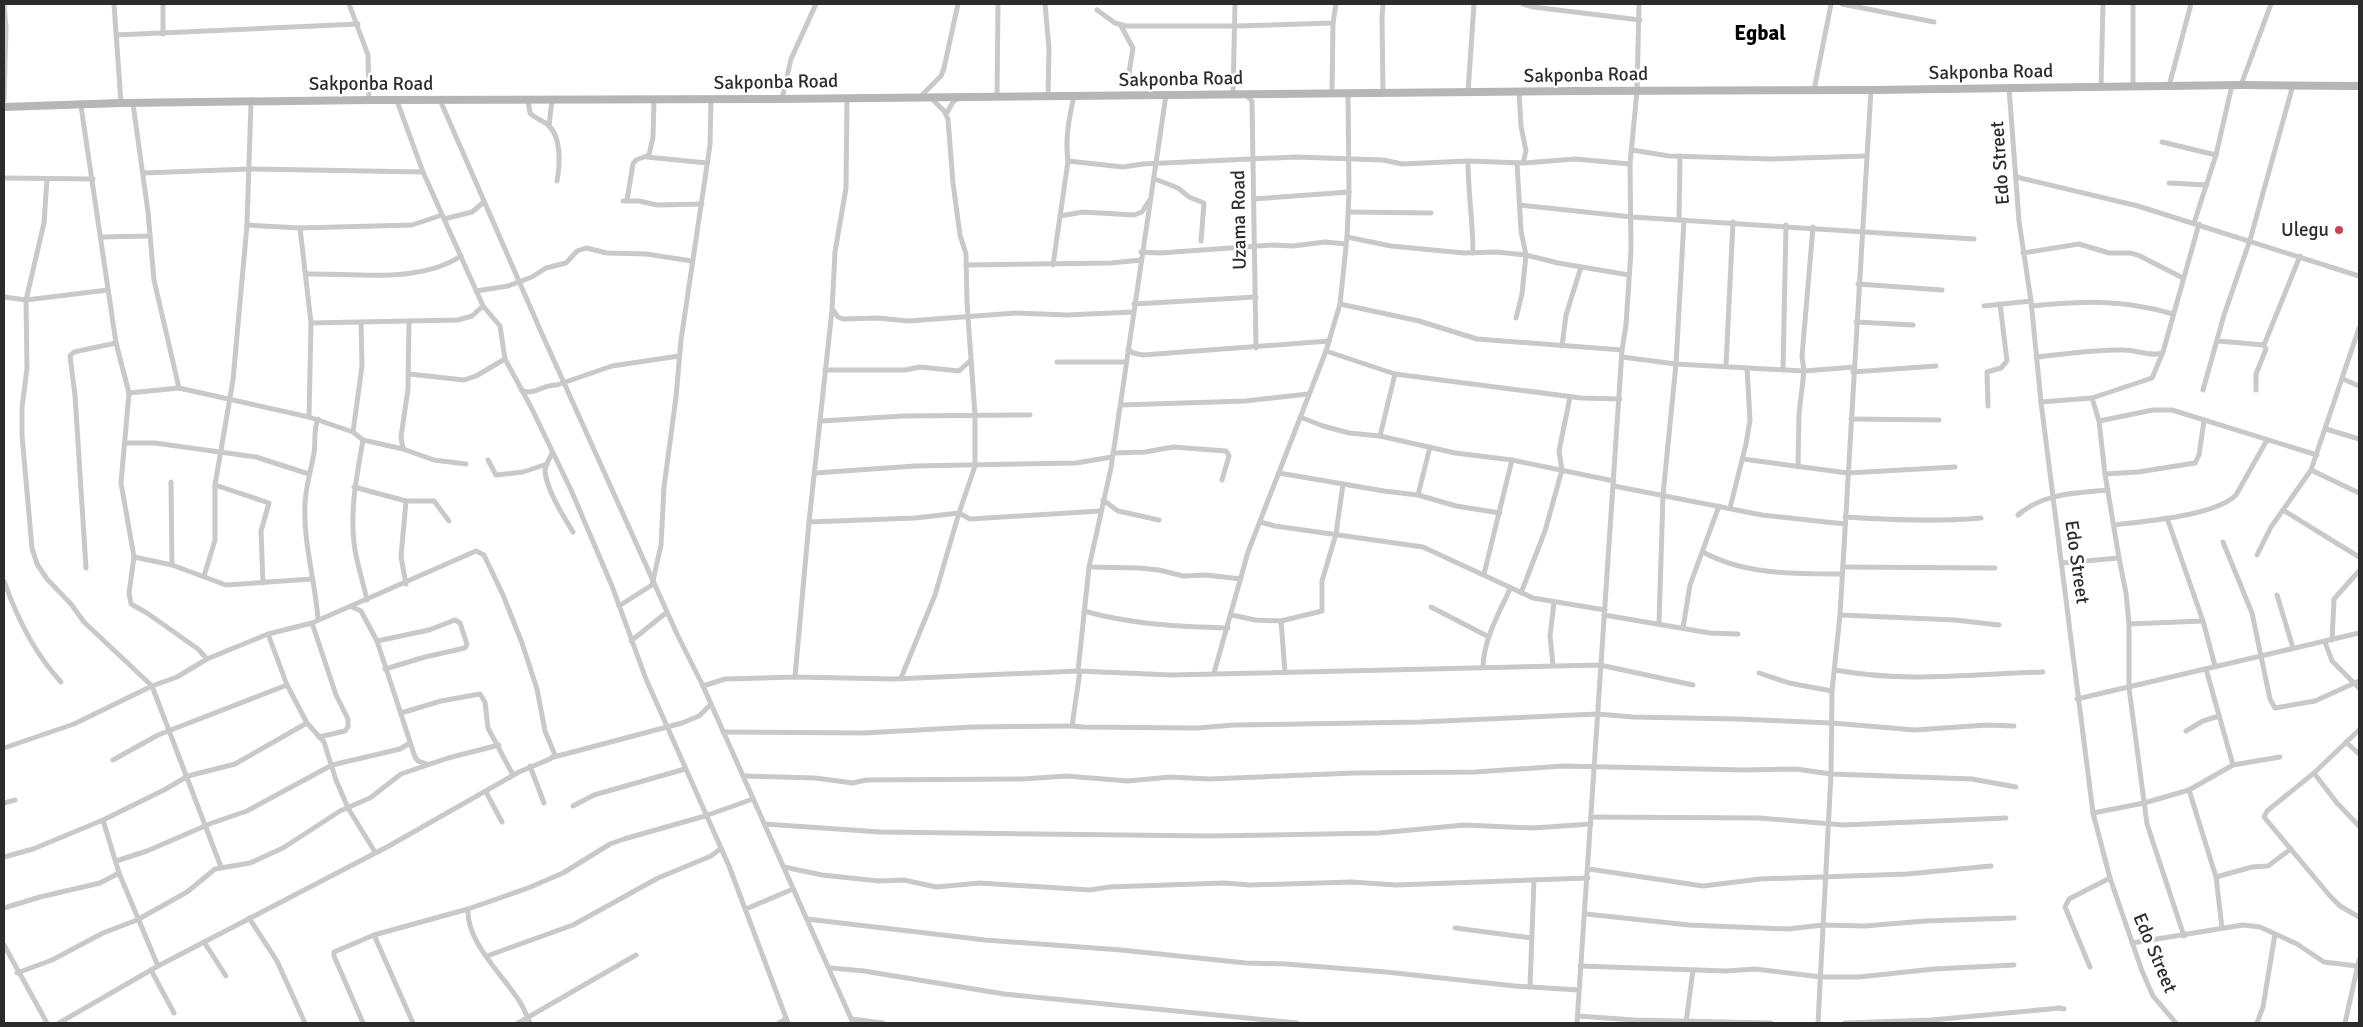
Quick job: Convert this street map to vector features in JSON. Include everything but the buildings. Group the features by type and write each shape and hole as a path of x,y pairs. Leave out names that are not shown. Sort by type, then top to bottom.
{"main road":[{"name":"Sakponba Road","path":"4,107 81,106 121,103 369,100 782,99 1871,90 2232,85 2359,86"}],"street":[{"path":"4,4 6,28 4,100"},
{"path":"114,4 121,103"},
{"path":"163,34 164,4"},
{"path":"349,4 358,24 370,63 369,100"},
{"path":"782,99 791,59 816,4"},
{"path":"920,97 941,76 958,4"},
{"path":"997,97 998,4"},
{"path":"1045,4 1049,48 1048,96"},
{"path":"1232,94 1236,26 1235,4"},
{"path":"1332,93 1336,4"},
{"path":"1383,4 1383,93"},
{"path":"1468,92 1474,4"},
{"path":"1523,4 1532,7 1640,20"},
{"path":"1577,1023 1578,990 1589,869 1600,665 1629,275 1632,217 1630,164 1637,91 1639,4"},
{"path":"1814,90 1831,4"},
{"path":"1842,4 1862,5 1934,22"},
{"path":"2101,87 2103,4"},
{"path":"2133,4 2134,87"},
{"path":"2169,86 2191,4"},
{"path":"2241,85 2271,4"},
{"path":"1097,10 1121,26 1133,48 1129,73"},
{"path":"1121,26 1236,26 1334,22"},
{"path":"116,35 358,24"},
{"path":"2041,402 2092,398 2152,378 2163,352 2216,155 2232,85"},
{"path":"2203,390 2224,315 2250,240 2293,86"},
{"name":"Edo Street","path":"2009,88 2023,253 2031,303 2077,699 2093,812 2110,878 2132,943 2153,996 2176,1023"},
{"path":"1818,1023 1832,774 1832,691 1840,615 1858,284 1871,90"},
{"path":"1519,92 1521,126 1526,151 1523,163"},
{"path":"1214,673 1241,579 1260,522 1326,351 1340,304 1350,192 1348,93"},
{"name":"Uzama Road","path":"1246,94 1252,101 1256,348"},
{"path":"1072,726 1089,567 1112,455 1166,95"},
{"path":"1053,264 1068,162 1066,140 1074,96"},
{"path":"930,97 946,114"},
{"path":"795,677 809,522 832,310 835,252 846,188 847,98"},
{"path":"647,157 653,137 654,99"},
{"path":"619,606 648,588 654,581 661,545 664,487 679,356 707,163 711,99"},
{"path":"440,100 538,325 667,612 703,686 852,1021 883,1023"},
{"path":"528,100 530,113 549,126"},
{"path":"552,100 549,126 558,147 557,181"},
{"path":"901,678 935,595 975,466 975,414 968,317 966,254 960,235 946,114 948,108 957,100"},
{"path":"397,101 423,172 476,291 483,306 500,326 505,359 571,490 619,606 646,679 746,908 787,1021 779,1023"},
{"path":"204,576 215,540 215,485 230,400 247,225 251,102"},
{"path":"133,104 143,173 154,280 170,357 179,388"},
{"path":"81,106 94,179 116,343 129,392 121,483 134,557 129,593 131,604 198,649 206,659"},
{"path":"2162,142 2216,155"},
{"path":"1632,150 1662,156 1772,159 1866,156"},
{"path":"1659,623 1663,495 1676,364 1682,219 1680,156"},
{"path":"702,204 657,205 625,200 633,164 636,160 647,157 707,163"},
{"path":"1068,162 1124,167 1296,157 1383,160 1402,164 1468,161 1523,163 1574,159 1630,164"},
{"path":"1468,161 1473,253"},
{"path":"1516,318 1522,294 1526,255 1521,231 1517,163"},
{"path":"143,173 249,169 423,172"},
{"path":"2016,177 2138,206 2197,223 2359,276"},
{"path":"4,178 94,179"},
{"path":"1154,178 1178,188 1189,197 1204,203 1201,241"},
{"path":"47,179 44,223 26,300 27,368 22,408 22,435 32,548 37,564 47,579 72,604 84,622 152,686 188,776 221,867"},
{"path":"2169,183 2207,185"},
{"path":"1254,199 1350,192"},
{"path":"1060,216 1083,212 1134,215 1142,212 1151,199"},
{"path":"247,225 300,228 412,225 472,212 484,202"},
{"path":"1520,205 1632,217 1974,238"},
{"path":"1349,212 1431,213"},
{"path":"1726,365 1733,222"},
{"path":"1783,370 1786,225"},
{"path":"300,228 311,323 309,417"},
{"path":"1798,468 1799,414 1804,371 1802,356 1812,228"},
{"path":"101,237 150,236"},
{"path":"1347,236 1391,246 1473,253 1496,252 1526,255 1629,275"},
{"path":"1141,252 1160,253 1294,246 1326,242 1346,244"},
{"path":"2023,253 2079,244 2109,253 2123,252 2140,256 2183,278"},
{"path":"476,291 495,290 520,281 546,268 566,262 577,251 586,248 607,253 646,254 692,260"},
{"path":"306,274 408,275 444,266 461,256"},
{"path":"2256,390 2255,380 2266,349 2264,345 2300,256"},
{"path":"966,265 1140,260"},
{"path":"1562,346 1566,315 1581,267"},
{"path":"1858,284 1942,290"},
{"path":"4,297 26,300 108,290"},
{"path":"1134,304 1256,298"},
{"path":"1984,306 2031,303 2122,302 2146,306 2173,314"},
{"path":"1340,304 1419,321 1477,339 1622,350"},
{"path":"1988,406 1987,372 2001,368 2007,361 2000,304"},
{"path":"311,323 458,320 472,316 483,306"},
{"path":"832,310 843,320 878,318 908,321 1016,313 1067,315 1133,312"},
{"path":"403,448 402,423 409,374 409,321"},
{"path":"353,432 362,366 361,322"},
{"path":"1856,322 1913,325"},
{"path":"2257,555 2282,510 2311,470 2359,332"},
{"path":"2218,340 2264,345"},
{"path":"1128,349 1132,353 1143,355 1256,348 1329,341"},
{"path":"86,568 75,394 70,356 74,352 116,343"},
{"path":"2036,357 2069,352 2125,350 2156,354 2163,352"},
{"path":"1326,351 1395,374 1570,397 1620,399"},
{"path":"522,391 532,392 612,366 679,356"},
{"path":"1622,357 1676,364 1726,365 1804,371 1936,366"},
{"path":"409,374 464,380 476,376 505,359"},
{"path":"825,370 905,370 920,367 960,371 971,360"},
{"path":"1057,362 1126,362"},
{"path":"1730,508 1743,459 1750,420 1747,368"},
{"path":"1380,436 1395,374"},
{"path":"2343,379 2359,386"},
{"path":"129,392 179,388 318,419 353,432 363,440 403,448 434,460 466,464"},
{"path":"1120,405 1244,401 1308,394"},
{"path":"1521,593 1545,531 1562,470 1559,451 1570,397"},
{"path":"2092,398 2099,421 2105,474 2126,592 2129,624 2129,688 2147,824 2184,936"},
{"path":"2099,421 2163,409 2229,426 2317,455"},
{"path":"821,421 975,414 1030,415"},
{"path":"1300,417 1349,433 1380,436 1455,453 1512,460 1562,470 1663,495 1762,515 1845,524"},
{"path":"318,419 315,426 314,453 308,474 305,505 307,546 318,608 318,619"},
{"path":"1851,419 1939,420"},
{"path":"2105,474 2138,472 2195,463 2199,455 2204,421"},
{"path":"2326,429 2359,439"},
{"path":"363,440 354,487 352,520 354,546 367,600"},
{"path":"2114,525 2167,518 2229,502 2236,495 2267,440"},
{"path":"125,443 156,443 256,457 308,474"},
{"path":"1418,495 1430,446"},
{"path":"815,473 915,466 1076,463 1112,455 1173,447 1226,451 1229,456 1222,480"},
{"path":"552,453 545,470 547,479 559,508 573,532"},
{"path":"1743,459 1798,468 1848,473 1955,467"},
{"path":"488,460 496,475 523,472 547,464"},
{"path":"1484,574 1512,460"},
{"path":"2311,470 2359,493"},
{"path":"1279,473 1418,495 1456,506 1500,513"},
{"path":"171,482 172,565"},
{"path":"1232,615 1255,620 1281,621 1322,611 1322,581 1336,534 1343,484"},
{"path":"215,485 269,503 261,531 263,582"},
{"path":"354,487 406,501 434,500 449,521"},
{"path":"2018,515 2035,502 2053,496 2108,490"},
{"path":"1103,500 1118,511 1158,520"},
{"path":"406,501 401,557 406,584"},
{"path":"1683,628 1690,584 1719,506"},
{"path":"2282,510 2359,556"},
{"path":"809,522 915,518 959,513 970,518 1100,511"},
{"path":"1846,517 1898,521 1981,518"},
{"path":"2167,518 2203,621 2215,666"},
{"path":"1260,522 1275,526 1423,547 1521,593 1554,602 1710,634 1738,634"},
{"path":"2223,542 2252,613 2270,699 2275,708 2315,701 2356,682"},
{"path":"4,748 74,724 152,686 177,677 206,659 268,634 312,623 406,584 472,552 481,552 503,595 522,643 537,689 545,731 554,752 554,757"},
{"path":"1703,552 1727,563 1771,571 1794,574 1842,574"},
{"path":"134,557 172,565 226,585 312,578"},
{"path":"2062,563 2119,558"},
{"path":"1089,567 1139,568 1159,570 1183,576 1206,575 1241,579"},
{"path":"1843,568 1995,568"},
{"path":"2332,640 2334,600 2359,573"},
{"path":"4,581 16,616 49,670 61,682"},
{"path":"1482,666 1483,652 1488,637 1510,589"},
{"path":"2277,595 2293,648"},
{"path":"1553,665 1550,636 1554,602"},
{"path":"351,607 362,611 376,641 410,743 418,761 427,764"},
{"path":"1431,607 1488,637"},
{"path":"318,608 328,615"},
{"path":"1084,611 1117,620 1152,625 1228,628"},
{"path":"631,641 667,612"},
{"path":"1840,615 1955,620 1999,625"},
{"path":"376,641 429,630 455,620 460,623 467,644 465,648 385,669"},
{"path":"1281,621 1285,672"},
{"path":"2129,624 2203,621"},
{"path":"312,623 336,695 348,719 348,727 345,731 319,737"},
{"path":"2077,699 2129,688 2262,654 2325,642 2359,632"},
{"path":"268,634 287,685 308,723 324,742 348,808 375,852"},
{"path":"2325,642 2332,661 2356,682 2359,688"},
{"path":"703,686 725,679 795,677 901,678 1079,671 1171,675 1436,670 1482,666 1553,665 1600,665 1693,685"},
{"path":"2206,668 2233,765"},
{"path":"1835,670 1864,676 1890,677 2043,672"},
{"path":"1759,673 1789,683 1832,691"},
{"path":"113,760 170,730 287,685"},
{"path":"401,713 440,701 476,693 480,694 485,702 486,723 513,775"},
{"path":"59,1023 158,966 375,852 530,766 554,757 668,727 699,716 711,704"},
{"path":"723,732 864,732 973,727 1072,726 1198,728 1234,725 1421,722 1597,714 1633,717 1832,723 1915,730 1987,725 2014,726"},
{"path":"2186,731 2203,721 2219,716"},
{"path":"4,857 33,849 103,820 188,776 235,764 308,723"},
{"path":"2359,730 2314,773 2265,814 2266,821 2330,896 2340,906 2359,917"},
{"path":"2346,742 2359,754"},
{"path":"116,861 247,811 332,765 400,749 410,743"},
{"path":"18,973 52,960 103,933 137,920 187,892 215,869 250,863 263,858 348,808 370,798 401,774 427,764 499,745"},
{"path":"2093,812 2144,803 2189,790 2233,765 2280,757"},
{"path":"530,766 544,803"},
{"path":"743,776 815,778 853,784 866,780 1066,776 1128,781 1170,777 1209,779 1378,772 1475,772 1563,766 1796,769 1832,774 1972,779 2016,787"},
{"path":"573,806 594,795 685,769"},
{"path":"2314,773 2359,826"},
{"path":"2189,790 2216,877 2222,928"},
{"path":"486,792 502,822"},
{"path":"363,1023 334,956 334,952 374,935 468,909 528,888 563,873 610,844 624,838 705,816 753,799"},
{"path":"4,803 14,800"},
{"path":"1592,817 1760,818 1829,824 1905,824 2006,818"},
{"path":"103,820 119,873 137,920 158,966"},
{"path":"765,824 880,832 1192,836 1379,833 1464,825 1533,828 1590,824"},
{"path":"486,956 573,925 658,878 710,856 720,849"},
{"path":"2216,877 2252,867 2268,866 2291,849"},
{"path":"1589,869 1703,886 1754,879 1907,874 1991,866"},
{"path":"784,867 822,875 879,881 904,880 936,886 980,883 1090,890 1109,886 1224,883 1250,885 1352,882 1396,885 1588,878"},
{"path":"4,908 40,897 100,883 119,873"},
{"path":"2090,967 2065,908 2066,903 2069,899 2110,878"},
{"path":"1530,987 1530,938 1534,880"},
{"path":"746,908 793,889"},
{"path":"468,909 468,920 475,937 486,956 521,1003 530,1023"},
{"path":"1586,914 1689,925 1788,928 2014,918"},
{"path":"249,918 277,961 305,1023"},
{"path":"807,918 985,940 1121,950 1246,963 1286,964 1386,972 1578,990"},
{"path":"2132,943 2243,925 2260,927 2297,944 2324,962 2358,963 2345,1023"},
{"path":"1455,928 1530,938"},
{"path":"2257,1023 2263,1007 2275,934"},
{"path":"374,935 413,1023"},
{"path":"204,942 226,976"},
{"path":"4,945 47,1023"},
{"path":"518,1023 527,1016 553,1004 636,955"},
{"path":"1580,966 1755,970 1821,977 1859,977 1934,969 2014,965"},
{"path":"830,968 864,971 1014,995 1297,1023"},
{"path":"151,970 174,1013"},
{"path":"1686,1022 1693,970"},
{"path":"1845,1023 1932,1020 2064,1009"},
{"path":"1578,1016 1686,1022 1770,1023"}],"place":[{"name":"Ulegu","path":"2339,230"}],"district":[{"name":"Egbal","path":"1760,33"}]}
